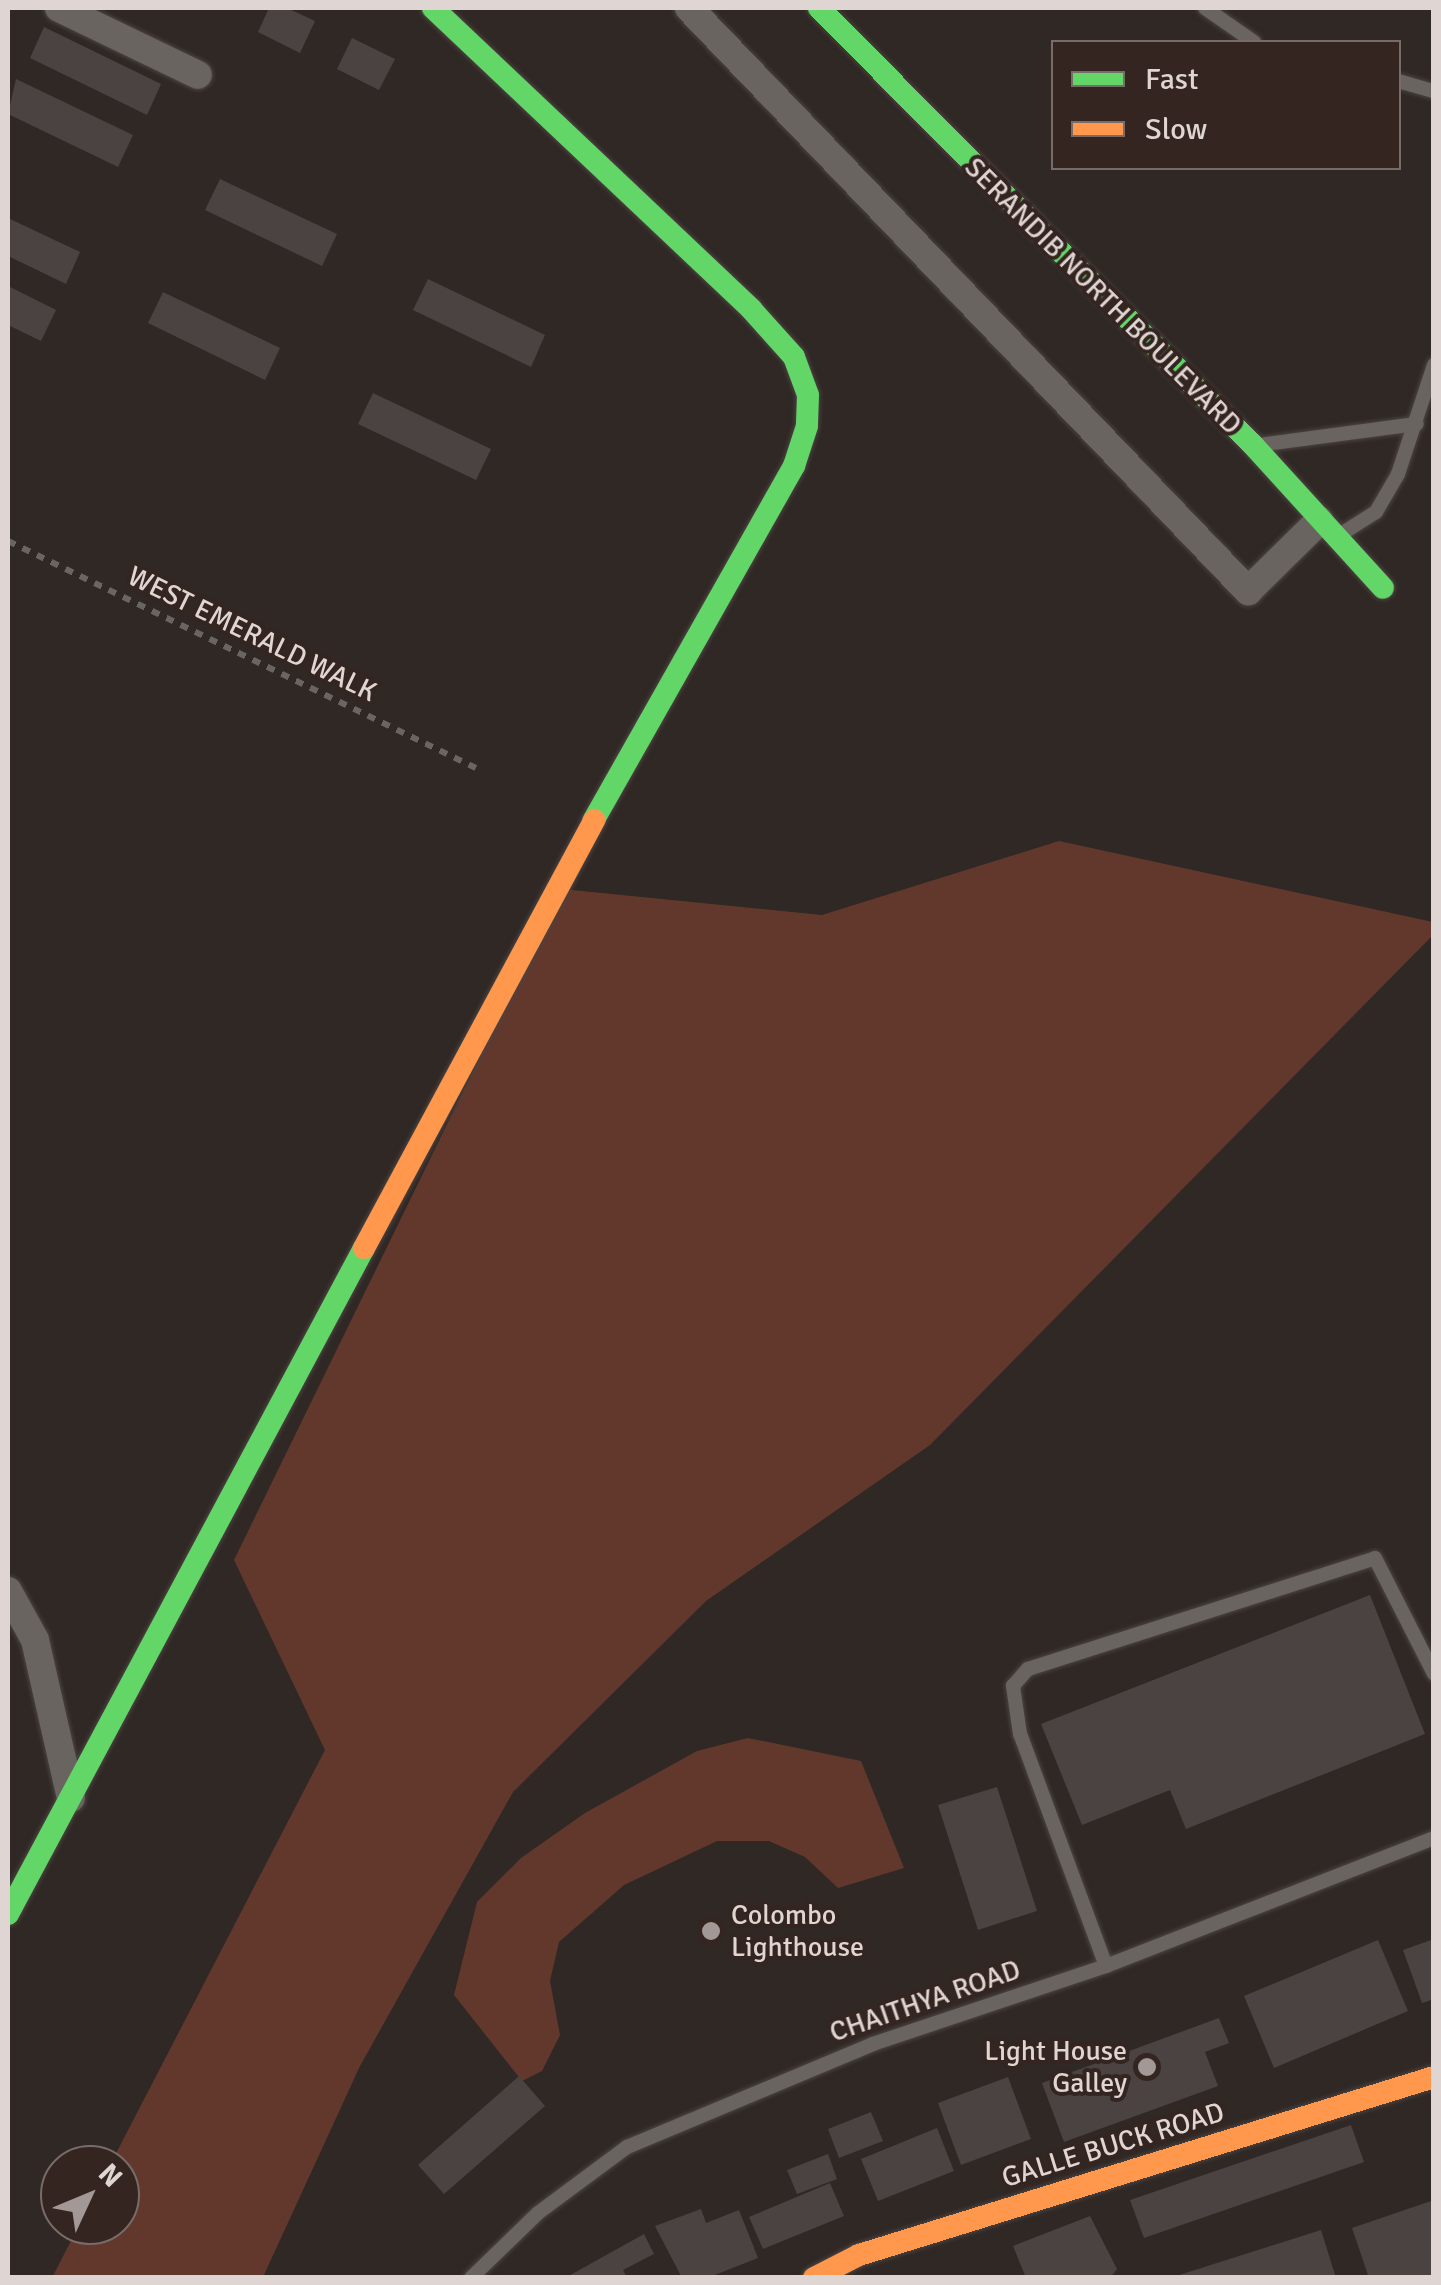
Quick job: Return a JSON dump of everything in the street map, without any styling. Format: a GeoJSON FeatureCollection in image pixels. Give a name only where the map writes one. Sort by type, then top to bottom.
{"type":"FeatureCollection","features":[{"type":"Feature","properties":{"kind":"street"},"geometry":{"type":"LineString","coordinates":[[59,8],[198,75]]}},
{"type":"Feature","properties":{"kind":"street"},"geometry":{"type":"LineString","coordinates":[[8,1914],[575,854],[794,466],[808,426],[808,394],[794,357],[752,309],[433,8]]}},
{"type":"Feature","properties":{"kind":"street"},"geometry":{"type":"LineString","coordinates":[[689,8],[1248,591],[1328,529]]}},
{"type":"Feature","properties":{"kind":"street","name":"SERANDIB NORTH BOULEVARD"},"geometry":{"type":"LineString","coordinates":[[819,8],[1253,445],[1384,588]]}},
{"type":"Feature","properties":{"kind":"street"},"geometry":{"type":"LineString","coordinates":[[8,1592],[35,1640],[71,1798]]}},
{"type":"Feature","properties":{"kind":"street","name":"GALLE BUCK ROAD"},"geometry":{"type":"LineString","coordinates":[[814,2278],[860,2255],[1434,2078]]}},
{"type":"Feature","properties":{"kind":"lane"},"geometry":{"type":"LineString","coordinates":[[1206,8],[1251,40]]}},
{"type":"Feature","properties":{"kind":"lane"},"geometry":{"type":"LineString","coordinates":[[1401,82],[1434,91]]}},
{"type":"Feature","properties":{"kind":"lane"},"geometry":{"type":"LineString","coordinates":[[1328,529],[1376,512],[1416,424],[1434,364]]}},
{"type":"Feature","properties":{"kind":"lane"},"geometry":{"type":"LineString","coordinates":[[1253,445],[1416,424]]}},
{"type":"Feature","properties":{"kind":"lane"},"geometry":{"type":"LineString","coordinates":[[1106,1966],[1020,1734],[1013,1686],[1028,1668],[1375,1558],[1434,1674]]}},
{"type":"Feature","properties":{"kind":"lane","name":"CHAITHYA ROAD"},"geometry":{"type":"LineString","coordinates":[[471,2278],[538,2213],[627,2148],[874,2044],[1106,1966],[1434,1838]]}},
{"type":"Feature","properties":{"kind":"path","name":"WEST EMERALD WALK"},"geometry":{"type":"LineString","coordinates":[[8,541],[476,768]]}},
{"type":"Feature","properties":{"kind":"shaded area"},"geometry":{"type":"Polygon","coordinates":[[[1059,841],[1433,922],[1433,935],[930,1445],[706,1601],[513,1792],[360,2066],[263,2277],[52,2278],[69,2245],[140,2245],[140,2145],[120,2145],[325,1750],[234,1560],[562,889],[822,915],[1059,841]]]}},
{"type":"Feature","properties":{"kind":"shaded area"},"geometry":{"type":"Polygon","coordinates":[[[748,1738],[861,1761],[904,1868],[838,1888],[805,1857],[769,1841],[717,1841],[624,1885],[559,1942],[550,1981],[560,2035],[542,2071],[522,2081],[454,1995],[477,1902],[521,1858],[585,1813],[697,1751],[748,1738]]]}},
{"type":"Feature","properties":{"kind":"building"},"geometry":{"type":"Polygon","coordinates":[[[269,8],[287,8],[315,21],[300,53],[258,32],[269,8]]]}},
{"type":"Feature","properties":{"kind":"building"},"geometry":{"type":"Polygon","coordinates":[[[44,27],[161,84],[147,115],[30,58],[44,27]]]}},
{"type":"Feature","properties":{"kind":"building"},"geometry":{"type":"Polygon","coordinates":[[[352,38],[395,59],[379,90],[337,69],[352,38]]]}},
{"type":"Feature","properties":{"kind":"building"},"geometry":{"type":"Polygon","coordinates":[[[16,79],[133,135],[118,167],[8,114],[16,79]]]}},
{"type":"Feature","properties":{"kind":"building"},"geometry":{"type":"Polygon","coordinates":[[[220,179],[337,234],[322,266],[205,210],[220,179]]]}},
{"type":"Feature","properties":{"kind":"building"},"geometry":{"type":"Polygon","coordinates":[[[8,218],[80,252],[66,284],[8,256],[8,218]]]}},
{"type":"Feature","properties":{"kind":"building"},"geometry":{"type":"Polygon","coordinates":[[[428,279],[545,335],[531,367],[413,310],[428,279]]]}},
{"type":"Feature","properties":{"kind":"building"},"geometry":{"type":"Polygon","coordinates":[[[8,286],[56,310],[41,341],[8,325],[8,286]]]}},
{"type":"Feature","properties":{"kind":"building"},"geometry":{"type":"Polygon","coordinates":[[[163,292],[280,348],[265,380],[148,323],[163,292]]]}},
{"type":"Feature","properties":{"kind":"building"},"geometry":{"type":"Polygon","coordinates":[[[373,393],[491,449],[476,480],[358,424],[373,393]]]}},
{"type":"Feature","properties":{"kind":"building"},"geometry":{"type":"Polygon","coordinates":[[[1370,1595],[1425,1734],[1186,1829],[1170,1790],[1082,1825],[1041,1724],[1370,1595]]]}},
{"type":"Feature","properties":{"kind":"building"},"geometry":{"type":"Polygon","coordinates":[[[997,1787],[1037,1911],[978,1930],[938,1805],[997,1787]]]}},
{"type":"Feature","properties":{"kind":"building","name":"Colombo Lighthouse"},"geometry":{"type":"Polygon","coordinates":[[[711,1921],[719,1924],[719,1940],[711,1943],[703,1940],[700,1932],[703,1924],[711,1921]]]}},
{"type":"Feature","properties":{"kind":"building"},"geometry":{"type":"Polygon","coordinates":[[[1434,1939],[1434,1999],[1422,2003],[1403,1950],[1434,1939]]]}},
{"type":"Feature","properties":{"kind":"building"},"geometry":{"type":"Polygon","coordinates":[[[1378,1940],[1408,2011],[1274,2068],[1244,1996],[1378,1940]]]}},
{"type":"Feature","properties":{"kind":"building","name":"Light House Galley"},"geometry":{"type":"Polygon","coordinates":[[[1219,2018],[1229,2043],[1205,2052],[1218,2086],[1064,2142],[1042,2083],[1219,2018]]]}},
{"type":"Feature","properties":{"kind":"building"},"geometry":{"type":"Polygon","coordinates":[[[519,2076],[545,2106],[444,2194],[418,2165],[519,2076]]]}},
{"type":"Feature","properties":{"kind":"building"},"geometry":{"type":"Polygon","coordinates":[[[1008,2077],[1031,2139],[961,2165],[938,2103],[1008,2077]]]}},
{"type":"Feature","properties":{"kind":"building"},"geometry":{"type":"Polygon","coordinates":[[[871,2112],[883,2141],[839,2158],[828,2129],[871,2112]]]}},
{"type":"Feature","properties":{"kind":"building"},"geometry":{"type":"Polygon","coordinates":[[[1351,2125],[1364,2162],[1144,2238],[1130,2200],[1351,2125]]]}},
{"type":"Feature","properties":{"kind":"building"},"geometry":{"type":"Polygon","coordinates":[[[937,2128],[954,2171],[878,2201],[861,2159],[937,2128]]]}},
{"type":"Feature","properties":{"kind":"building"},"geometry":{"type":"Polygon","coordinates":[[[828,2154],[837,2179],[797,2194],[787,2170],[828,2154]]]}},
{"type":"Feature","properties":{"kind":"building"},"geometry":{"type":"Polygon","coordinates":[[[830,2183],[844,2216],[763,2249],[749,2217],[830,2183]]]}},
{"type":"Feature","properties":{"kind":"building"},"geometry":{"type":"Polygon","coordinates":[[[1434,2200],[1434,2278],[1369,2278],[1352,2228],[1434,2200]]]}},
{"type":"Feature","properties":{"kind":"building"},"geometry":{"type":"Polygon","coordinates":[[[701,2209],[706,2223],[739,2210],[758,2258],[707,2278],[682,2278],[655,2226],[701,2209]]]}},
{"type":"Feature","properties":{"kind":"building"},"geometry":{"type":"Polygon","coordinates":[[[1090,2216],[1117,2269],[1110,2278],[1026,2278],[1013,2246],[1090,2216]]]}},
{"type":"Feature","properties":{"kind":"building"},"geometry":{"type":"Polygon","coordinates":[[[1321,2230],[1336,2278],[1173,2278],[1173,2277],[1321,2230]]]}},
{"type":"Feature","properties":{"kind":"building"},"geometry":{"type":"Polygon","coordinates":[[[644,2234],[654,2254],[623,2270],[627,2278],[565,2278],[644,2234]]]}},
{"type":"Feature","properties":{"kind":"traffic: fast"},"geometry":{"type":"LineString","coordinates":[[433,8],[751,309],[794,357],[808,395],[807,426],[794,466],[594,820]]}},
{"type":"Feature","properties":{"kind":"traffic: fast"},"geometry":{"type":"LineString","coordinates":[[819,8],[1253,445],[1383,588]]}},
{"type":"Feature","properties":{"kind":"traffic: fast"},"geometry":{"type":"LineString","coordinates":[[8,1914],[364,1248]]}},
{"type":"Feature","properties":{"kind":"traffic: slow"},"geometry":{"type":"LineString","coordinates":[[364,1248],[594,820]]}},
{"type":"Feature","properties":{"kind":"traffic: slow"},"geometry":{"type":"LineString","coordinates":[[814,2278],[859,2255],[1434,2077]]}},
{"type":"Feature","properties":{"kind":"place","name":"Colombo Lighthouse"},"geometry":{"type":"Point","coordinates":[711,1931]}},
{"type":"Feature","properties":{"kind":"place","name":"Light House Galley"},"geometry":{"type":"Point","coordinates":[1147,2067]}}]}
